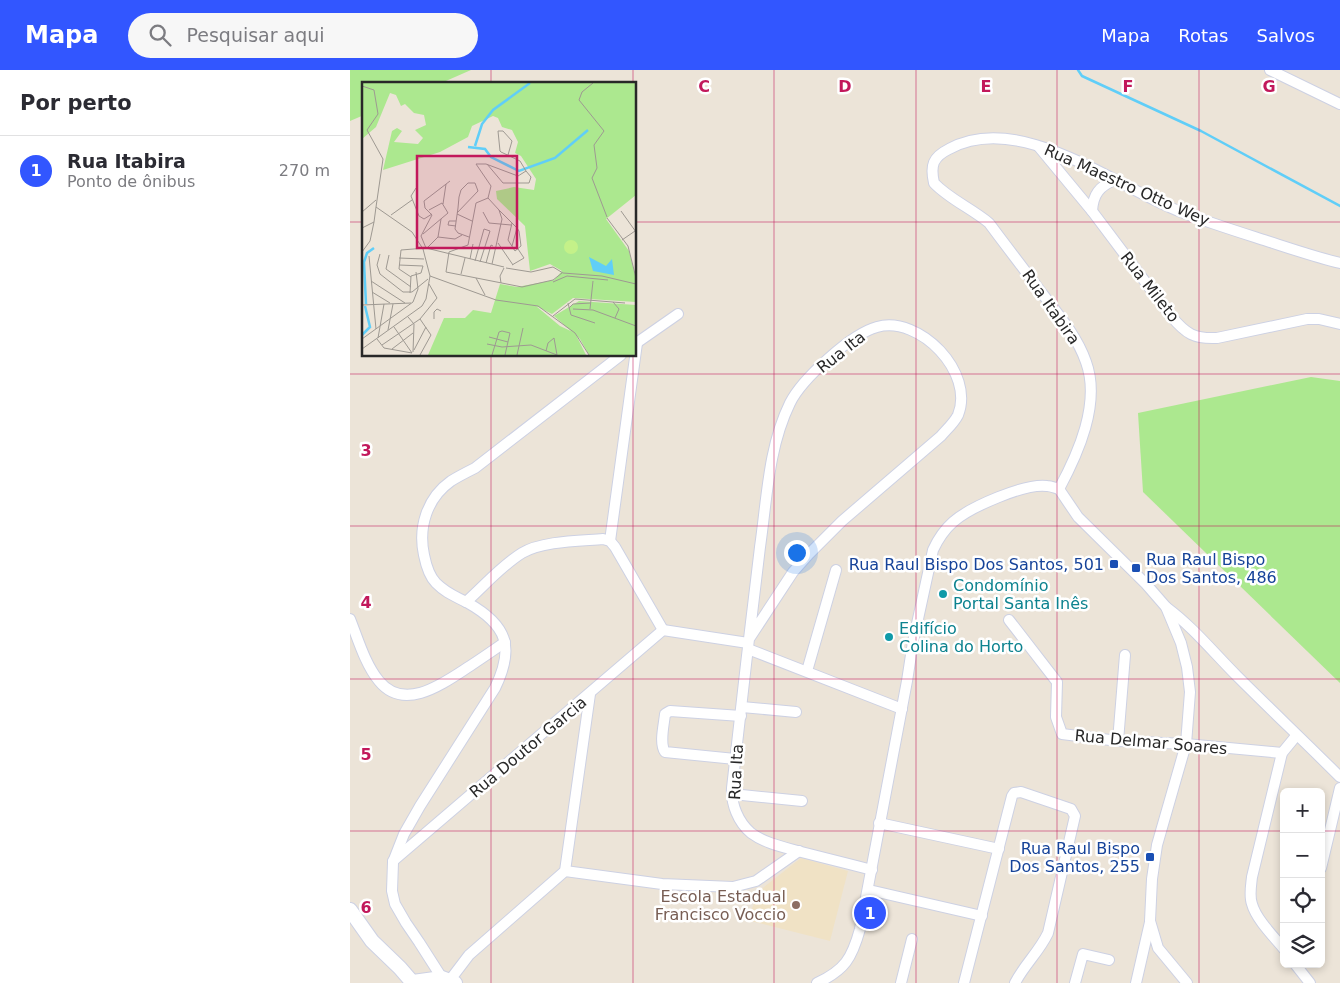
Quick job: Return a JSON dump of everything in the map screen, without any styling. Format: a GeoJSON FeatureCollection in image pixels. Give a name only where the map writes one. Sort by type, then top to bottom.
{"type":"FeatureCollection","features":[{"type":"Feature","properties":{"kind":"main road"},"geometry":{"type":"LineString","coordinates":[[350,910],[372,941],[400,968],[412,972],[429,982]]}},
{"type":"Feature","properties":{"kind":"street"},"geometry":{"type":"LineString","coordinates":[[1270,70],[1340,104]]}},
{"type":"Feature","properties":{"kind":"street","name":"Rua Maestro Otto Wey"},"geometry":{"type":"LineString","coordinates":[[942,152],[954,146],[988,139],[1018,141],[1037,145],[1088,165],[1147,197],[1180,212],[1308,254],[1340,262]]}},
{"type":"Feature","properties":{"kind":"street","name":"Rua Mileto"},"geometry":{"type":"LineString","coordinates":[[1037,145],[1092,211],[1171,316],[1192,336],[1218,338],[1308,319],[1319,319],[1340,324]]}},
{"type":"Feature","properties":{"kind":"street","name":"Rua Itabira"},"geometry":{"type":"LineString","coordinates":[[942,152],[936,157],[933,164],[934,182],[939,188],[988,223],[1064,322],[1078,344],[1087,364],[1090,401],[1086,425],[1080,448],[1059,489]]}},
{"type":"Feature","properties":{"kind":"street"},"geometry":{"type":"LineString","coordinates":[[1092,211],[1094,196],[1107,183],[1115,180]]}},
{"type":"Feature","properties":{"kind":"street"},"geometry":{"type":"LineString","coordinates":[[636,344],[678,314]]}},
{"type":"Feature","properties":{"kind":"street","name":"Rua Ita"},"geometry":{"type":"LineString","coordinates":[[748,643],[793,572],[809,554],[842,521],[941,436],[958,415],[960,392],[954,371],[938,348],[923,335],[911,329],[889,326],[880,326],[861,334],[812,373],[792,400],[782,424],[768,479],[748,643],[732,794],[734,807],[739,818],[750,832],[769,843],[872,870]]}},
{"type":"Feature","properties":{"kind":"street"},"geometry":{"type":"LineString","coordinates":[[590,694],[565,871],[475,949],[429,982],[419,942],[395,904],[392,891],[393,862],[404,834],[495,688],[506,662],[505,642],[500,630],[492,619],[466,602],[446,593],[434,581],[426,566],[422,549],[422,533],[426,513],[433,498],[450,482],[475,468],[620,356]]}},
{"type":"Feature","properties":{"kind":"street"},"geometry":{"type":"LineString","coordinates":[[634,356],[610,541],[663,630],[748,643],[806,671],[902,709]]}},
{"type":"Feature","properties":{"kind":"street"},"geometry":{"type":"LineString","coordinates":[[817,983],[834,976],[854,949],[869,890],[879,823],[930,556],[939,537],[954,521],[980,504],[1031,487],[1046,485],[1059,489],[1078,517],[1146,584],[1166,607],[1196,632],[1296,736],[1340,777]]}},
{"type":"Feature","properties":{"kind":"street"},"geometry":{"type":"LineString","coordinates":[[466,602],[523,553],[534,548],[602,539],[610,541]]}},
{"type":"Feature","properties":{"kind":"street"},"geometry":{"type":"LineString","coordinates":[[806,671],[836,570]]}},
{"type":"Feature","properties":{"kind":"street"},"geometry":{"type":"LineString","coordinates":[[1136,983],[1150,921],[1152,879],[1157,846],[1186,744],[1190,692],[1187,667],[1181,643],[1166,607]]}},
{"type":"Feature","properties":{"kind":"street"},"geometry":{"type":"LineString","coordinates":[[350,619],[374,674],[385,688],[396,693],[418,694],[442,685],[505,642]]}},
{"type":"Feature","properties":{"kind":"street","name":"Rua Delmar Soares"},"geometry":{"type":"LineString","coordinates":[[1009,620],[1056,682],[1056,717],[1062,734],[1118,741],[1186,744],[1282,753]]}},
{"type":"Feature","properties":{"kind":"street","name":"Rua Doutor Garcia"},"geometry":{"type":"LineString","coordinates":[[393,862],[663,630]]}},
{"type":"Feature","properties":{"kind":"street"},"geometry":{"type":"LineString","coordinates":[[1118,741],[1125,655]]}},
{"type":"Feature","properties":{"kind":"street"},"geometry":{"type":"LineString","coordinates":[[736,759],[665,752],[662,749],[662,742],[665,714],[670,711],[796,712]]}},
{"type":"Feature","properties":{"kind":"street"},"geometry":{"type":"LineString","coordinates":[[1280,944],[1254,912],[1250,891],[1282,753],[1296,736]]}},
{"type":"Feature","properties":{"kind":"street"},"geometry":{"type":"LineString","coordinates":[[1325,851],[1340,788]]}},
{"type":"Feature","properties":{"kind":"street"},"geometry":{"type":"LineString","coordinates":[[964,983],[1012,796],[1014,793],[1021,792],[1072,809],[1075,814],[1048,933],[1040,950],[1020,973],[1015,983]]}},
{"type":"Feature","properties":{"kind":"street"},"geometry":{"type":"LineString","coordinates":[[732,794],[802,801]]}},
{"type":"Feature","properties":{"kind":"street"},"geometry":{"type":"LineString","coordinates":[[879,823],[999,849]]}},
{"type":"Feature","properties":{"kind":"street"},"geometry":{"type":"LineString","coordinates":[[565,871],[662,884],[733,887],[756,881],[799,851]]}},
{"type":"Feature","properties":{"kind":"street"},"geometry":{"type":"LineString","coordinates":[[869,890],[982,916]]}},
{"type":"Feature","properties":{"kind":"street"},"geometry":{"type":"LineString","coordinates":[[1150,921],[1158,948],[1187,983]]}},
{"type":"Feature","properties":{"kind":"street"},"geometry":{"type":"LineString","coordinates":[[902,983],[912,939]]}},
{"type":"Feature","properties":{"kind":"street"},"geometry":{"type":"LineString","coordinates":[[1075,983],[1083,954],[1109,960]]}},
{"type":"Feature","properties":{"kind":"street"},"geometry":{"type":"LineString","coordinates":[[1299,968],[1310,983]]}},
{"type":"Feature","properties":{"kind":"shaded area","name":"Escola Estadual Francisco Voccio"},"geometry":{"type":"Polygon","coordinates":[[[801,858],[848,871],[830,941],[747,920],[760,890],[801,858]]]}},
{"type":"Feature","properties":{"kind":"green space"},"geometry":{"type":"Polygon","coordinates":[[[350,70],[471,70],[444,82],[362,82],[362,116],[350,121],[350,70]]]}},
{"type":"Feature","properties":{"kind":"green space"},"geometry":{"type":"Polygon","coordinates":[[[1311,377],[1340,381],[1340,683],[1143,492],[1138,413],[1311,377]]]}},
{"type":"Feature","properties":{"kind":"waterway"},"geometry":{"type":"LineString","coordinates":[[1078,70],[1082,76],[1201,131],[1340,206]]}},
{"type":"Feature","properties":{"kind":"place","name":"Rua Raul Bispo Dos Santos, 501"},"geometry":{"type":"Point","coordinates":[1114,564]}},
{"type":"Feature","properties":{"kind":"place","name":"Rua Raul Bispo Dos Santos, 486"},"geometry":{"type":"Point","coordinates":[1136,568]}},
{"type":"Feature","properties":{"kind":"place","name":"Condomínio Portal Santa Inês"},"geometry":{"type":"Point","coordinates":[943,594]}},
{"type":"Feature","properties":{"kind":"place","name":"Edifício Colina do Horto"},"geometry":{"type":"Point","coordinates":[889,637]}},
{"type":"Feature","properties":{"kind":"place","name":"Rua Raul Bispo Dos Santos, 255"},"geometry":{"type":"Point","coordinates":[1150,857]}},
{"type":"Feature","properties":{"kind":"place","name":"Escola Estadual Francisco Voccio"},"geometry":{"type":"Point","coordinates":[796,905]}},
{"type":"Feature","properties":{"kind":"place","name":"Rua Itabira"},"geometry":{"type":"Point","coordinates":[870,913]}}]}
